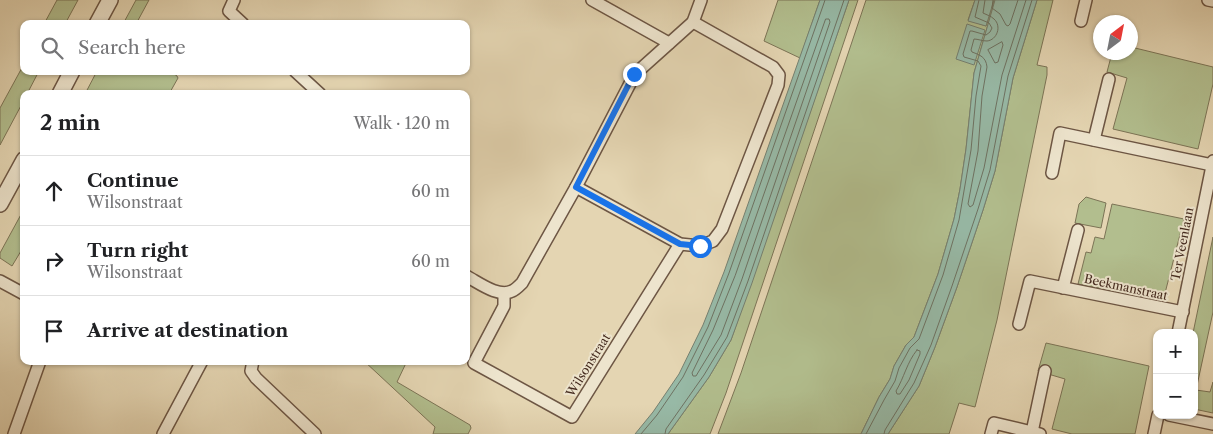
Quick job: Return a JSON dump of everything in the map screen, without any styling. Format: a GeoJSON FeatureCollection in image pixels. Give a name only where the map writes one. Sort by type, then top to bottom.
{"type":"FeatureCollection","features":[{"type":"Feature","properties":{"kind":"street"},"geometry":{"type":"LineString","coordinates":[[100,20],[110,0]]}},
{"type":"Feature","properties":{"kind":"street"},"geometry":{"type":"LineString","coordinates":[[234,0],[229,11],[237,20]]}},
{"type":"Feature","properties":{"kind":"street"},"geometry":{"type":"LineString","coordinates":[[592,0],[669,43]]}},
{"type":"Feature","properties":{"kind":"street"},"geometry":{"type":"LineString","coordinates":[[470,278],[491,290],[504,293],[513,291],[522,283],[576,187],[634,74],[693,22],[701,0]]}},
{"type":"Feature","properties":{"kind":"street"},"geometry":{"type":"LineString","coordinates":[[1081,21],[1086,0]]}},
{"type":"Feature","properties":{"kind":"street"},"geometry":{"type":"LineString","coordinates":[[1208,0],[1213,1]]}},
{"type":"Feature","properties":{"kind":"street"},"geometry":{"type":"LineString","coordinates":[[576,187],[680,244],[700,246],[713,241],[722,229],[778,85],[779,75],[773,67],[693,22]]}},
{"type":"Feature","properties":{"kind":"street"},"geometry":{"type":"LineString","coordinates":[[62,90],[70,75]]}},
{"type":"Feature","properties":{"kind":"street"},"geometry":{"type":"LineString","coordinates":[[299,75],[316,90]]}},
{"type":"Feature","properties":{"kind":"street"},"geometry":{"type":"LineString","coordinates":[[1094,140],[1109,79]]}},
{"type":"Feature","properties":{"kind":"street"},"geometry":{"type":"LineString","coordinates":[[1052,173],[1060,133],[1213,163]]}},
{"type":"Feature","properties":{"kind":"street","name":"Ter Veenlaan"},"geometry":{"type":"LineString","coordinates":[[1179,329],[1213,163]]}},
{"type":"Feature","properties":{"kind":"street"},"geometry":{"type":"LineString","coordinates":[[0,204],[20,167]]}},
{"type":"Feature","properties":{"kind":"street","name":"Beekmanstraat"},"geometry":{"type":"LineString","coordinates":[[1064,288],[1078,230]]}},
{"type":"Feature","properties":{"kind":"street","name":"Wilsonstraat"},"geometry":{"type":"LineString","coordinates":[[504,293],[504,306],[474,363],[572,417],[680,244]]}},
{"type":"Feature","properties":{"kind":"street"},"geometry":{"type":"LineString","coordinates":[[0,281],[20,292]]}},
{"type":"Feature","properties":{"kind":"street","name":"Beekmanstraat"},"geometry":{"type":"LineString","coordinates":[[1019,324],[1030,281],[1183,312]]}},
{"type":"Feature","properties":{"kind":"street"},"geometry":{"type":"LineString","coordinates":[[14,434],[39,365]]}},
{"type":"Feature","properties":{"kind":"street"},"geometry":{"type":"LineString","coordinates":[[164,434],[200,365]]}},
{"type":"Feature","properties":{"kind":"street"},"geometry":{"type":"LineString","coordinates":[[252,365],[251,371],[256,378],[315,434]]}},
{"type":"Feature","properties":{"kind":"street"},"geometry":{"type":"LineString","coordinates":[[991,434],[994,423],[1036,433],[1045,372]]}},
{"type":"Feature","properties":{"kind":"street"},"geometry":{"type":"LineString","coordinates":[[1154,434],[1157,419]]}},
{"type":"Feature","properties":{"kind":"street"},"geometry":{"type":"LineString","coordinates":[[1189,419],[1213,424]]}},
{"type":"Feature","properties":{"kind":"shaded area"},"geometry":{"type":"Polygon","coordinates":[[[57,0],[78,0],[67,20],[46,20],[57,0]]]}},
{"type":"Feature","properties":{"kind":"shaded area"},"geometry":{"type":"Polygon","coordinates":[[[136,0],[149,0],[138,20],[125,20],[136,0]]]}},
{"type":"Feature","properties":{"kind":"shaded area"},"geometry":{"type":"Polygon","coordinates":[[[778,0],[820,0],[800,58],[764,41],[778,0]]]}},
{"type":"Feature","properties":{"kind":"shaded area"},"geometry":{"type":"Polygon","coordinates":[[[849,0],[858,0],[726,393],[710,434],[668,434],[709,377],[731,340],[849,0]]]}},
{"type":"Feature","properties":{"kind":"shaded area"},"geometry":{"type":"Polygon","coordinates":[[[866,0],[975,0],[968,20],[986,26],[995,0],[974,73],[960,189],[954,219],[938,274],[914,337],[906,345],[894,366],[890,379],[861,434],[718,434],[741,373],[866,0]]]}},
{"type":"Feature","properties":{"kind":"shaded area"},"geometry":{"type":"Polygon","coordinates":[[[1037,0],[1053,0],[1037,65],[1047,67],[1047,75],[997,320],[975,407],[959,403],[949,434],[888,434],[919,386],[957,287],[995,171],[1013,78],[1037,0]]]}},
{"type":"Feature","properties":{"kind":"shaded area"},"geometry":{"type":"Polygon","coordinates":[[[1138,49],[1213,67],[1213,84],[1198,149],[1113,129],[1127,78],[1107,72],[1110,60],[1138,60],[1138,49]]]}},
{"type":"Feature","properties":{"kind":"shaded area"},"geometry":{"type":"Polygon","coordinates":[[[20,71],[20,75],[37,75],[29,90],[20,90],[20,108],[0,145],[0,108],[20,71]]]}},
{"type":"Feature","properties":{"kind":"shaded area"},"geometry":{"type":"Polygon","coordinates":[[[95,75],[176,75],[178,78],[171,90],[87,90],[95,75]]]}},
{"type":"Feature","properties":{"kind":"shaded area"},"geometry":{"type":"Polygon","coordinates":[[[1086,197],[1106,203],[1101,228],[1075,223],[1079,204],[1086,197]]]}},
{"type":"Feature","properties":{"kind":"shaded area"},"geometry":{"type":"Polygon","coordinates":[[[1112,204],[1184,219],[1163,301],[1078,284],[1086,252],[1091,253],[1095,237],[1104,239],[1112,204]]]}},
{"type":"Feature","properties":{"kind":"shaded area"},"geometry":{"type":"Polygon","coordinates":[[[20,216],[20,253],[12,266],[0,258],[0,253],[20,216]]]}},
{"type":"Feature","properties":{"kind":"shaded area"},"geometry":{"type":"Polygon","coordinates":[[[1213,237],[1213,312],[1198,381],[1198,329],[1194,329],[1213,237]]]}},
{"type":"Feature","properties":{"kind":"shaded area"},"geometry":{"type":"Polygon","coordinates":[[[1046,343],[1149,366],[1135,434],[1072,434],[1052,429],[1065,379],[1038,371],[1046,343]]]}},
{"type":"Feature","properties":{"kind":"shaded area"},"geometry":{"type":"Polygon","coordinates":[[[368,365],[405,365],[397,382],[470,425],[471,428],[468,434],[433,434],[435,427],[368,365]]]}},
{"type":"Feature","properties":{"kind":"shaded area"},"geometry":{"type":"Polygon","coordinates":[[[1213,382],[1213,413],[1198,410],[1198,390],[1210,392],[1213,382]]]}},
{"type":"Feature","properties":{"kind":"water"},"geometry":{"type":"Polygon","coordinates":[[[820,0],[849,0],[731,340],[709,377],[668,434],[635,434],[653,412],[679,374],[703,325],[724,272],[820,0]]]}},
{"type":"Feature","properties":{"kind":"water"},"geometry":{"type":"Polygon","coordinates":[[[975,0],[994,0],[986,26],[968,21],[975,0]]]}},
{"type":"Feature","properties":{"kind":"water"},"geometry":{"type":"Polygon","coordinates":[[[995,0],[1037,0],[1013,78],[995,171],[983,210],[957,287],[919,386],[888,434],[861,434],[890,379],[894,366],[906,345],[914,337],[938,274],[954,219],[960,189],[974,73],[995,0]]]}},
{"type":"Feature","properties":{"kind":"water"},"geometry":{"type":"Polygon","coordinates":[[[967,24],[985,30],[974,65],[956,59],[967,24]]]}},
{"type":"Feature","properties":{"kind":"route"},"geometry":{"type":"LineString","coordinates":[[634,74],[576,187],[680,244],[700,246]]}}]}
